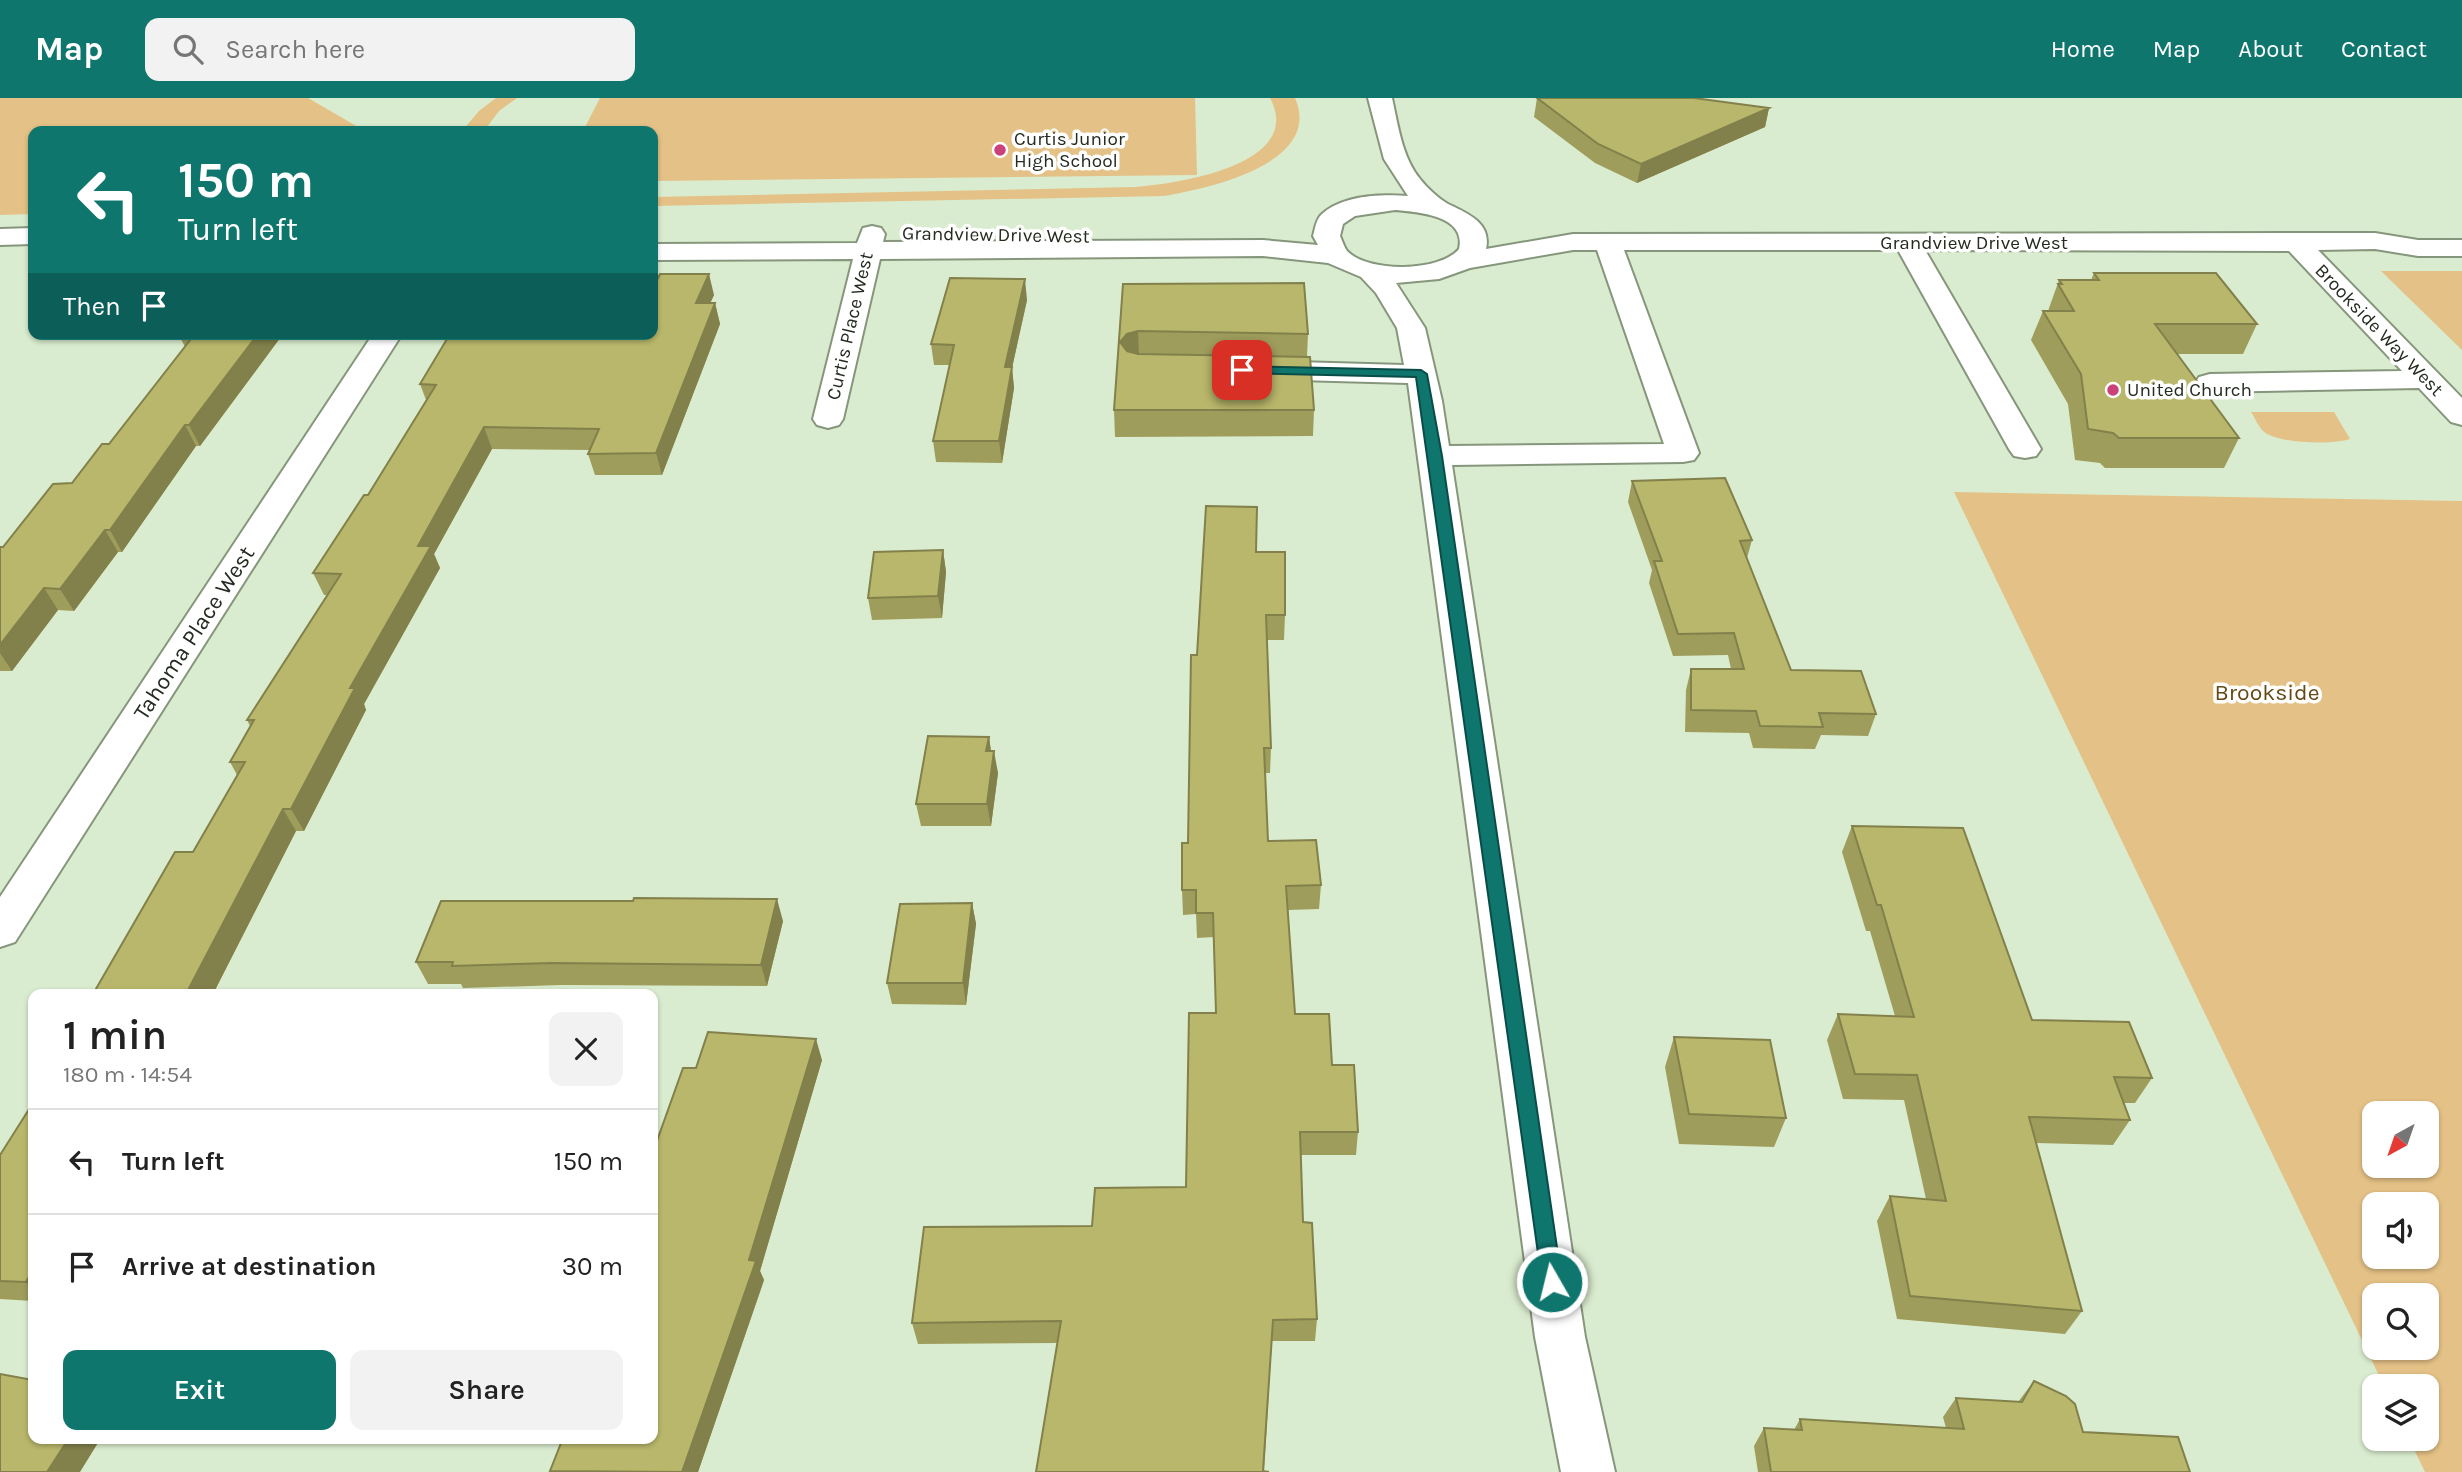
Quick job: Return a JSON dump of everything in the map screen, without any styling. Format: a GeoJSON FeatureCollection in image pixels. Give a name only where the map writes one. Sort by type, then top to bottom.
{"type":"FeatureCollection","features":[{"type":"Feature","properties":{"kind":"street"},"geometry":{"type":"LineString","coordinates":[[1380,98],[1393,157],[1418,195],[1436,207]]}},
{"type":"Feature","properties":{"kind":"street"},"geometry":{"type":"LineString","coordinates":[[1337,257],[1326,243],[1326,228],[1377,186],[1393,157]]}},
{"type":"Feature","properties":{"kind":"street","name":"Grandview Drive West"},"geometry":{"type":"LineString","coordinates":[[658,252],[870,243],[1186,237],[1262,232],[1385,201],[1436,207],[1462,220],[1573,242],[2375,241],[2418,248],[2462,248]]}},
{"type":"Feature","properties":{"kind":"street"},"geometry":{"type":"LineString","coordinates":[[1411,327],[1420,302],[1472,251],[1475,241],[1471,230],[1462,220]]}},
{"type":"Feature","properties":{"kind":"street","name":"Grandview Drive West"},"geometry":{"type":"LineString","coordinates":[[2375,241],[2407,231],[2462,231]]}},
{"type":"Feature","properties":{"kind":"street","name":"Grandview Drive West"},"geometry":{"type":"LineString","coordinates":[[658,235],[870,243],[1304,250],[1337,257],[1371,271],[1399,275],[1427,274],[1456,264],[1573,242]]}},
{"type":"Feature","properties":{"kind":"street"},"geometry":{"type":"LineString","coordinates":[[0,237],[28,236]]}},
{"type":"Feature","properties":{"kind":"street"},"geometry":{"type":"LineString","coordinates":[[1435,456],[1683,453],[1608,242]]}},
{"type":"Feature","properties":{"kind":"street","name":"Curtis Place West"},"geometry":{"type":"LineString","coordinates":[[828,419],[870,243]]}},
{"type":"Feature","properties":{"kind":"street"},"geometry":{"type":"LineString","coordinates":[[1907,243],[2025,449]]}},
{"type":"Feature","properties":{"kind":"street","name":"Brookside Way West"},"geometry":{"type":"LineString","coordinates":[[2296,243],[2461,413]]}},
{"type":"Feature","properties":{"kind":"street"},"geometry":{"type":"LineString","coordinates":[[0,252],[28,252]]}},
{"type":"Feature","properties":{"kind":"street"},"geometry":{"type":"LineString","coordinates":[[1371,271],[1387,289],[1411,327],[1421,374],[1435,456],[1560,1336],[1588,1472]]}},
{"type":"Feature","properties":{"kind":"street","name":"Tahoma Place West"},"geometry":{"type":"LineString","coordinates":[[0,931],[384,340]]}},
{"type":"Feature","properties":{"kind":"street"},"geometry":{"type":"LineString","coordinates":[[1233,370],[1421,374]]}},
{"type":"Feature","properties":{"kind":"street"},"geometry":{"type":"LineString","coordinates":[[2210,383],[2426,379]]}},
{"type":"Feature","properties":{"kind":"green space"},"geometry":{"type":"Polygon","coordinates":[[[0,98],[308,98],[356,126],[28,126],[28,214],[0,215],[0,98]]]}},
{"type":"Feature","properties":{"kind":"green space"},"geometry":{"type":"Polygon","coordinates":[[[496,98],[517,98],[499,111],[488,126],[466,126],[479,111],[496,98]]]}},
{"type":"Feature","properties":{"kind":"green space"},"geometry":{"type":"Polygon","coordinates":[[[600,98],[1195,98],[1197,175],[658,181],[658,126],[586,126],[600,98]]]}},
{"type":"Feature","properties":{"kind":"green space"},"geometry":{"type":"Polygon","coordinates":[[[1270,98],[1295,98],[1299,121],[1293,140],[1277,156],[1232,179],[1164,196],[658,206],[658,197],[1154,185],[1205,175],[1254,155],[1270,140],[1276,121],[1270,98]]]}},
{"type":"Feature","properties":{"kind":"green space"},"geometry":{"type":"Polygon","coordinates":[[[2381,271],[2462,271],[2462,350],[2381,271]]]}},
{"type":"Feature","properties":{"kind":"green space"},"geometry":{"type":"Polygon","coordinates":[[[2251,412],[2334,412],[2350,439],[2319,443],[2280,439],[2263,431],[2251,412]]]}},
{"type":"Feature","properties":{"kind":"green space","name":"Brookside"},"geometry":{"type":"Polygon","coordinates":[[[1954,492],[2462,501],[2462,1472],[2425,1472],[2415,1451],[2439,1451],[2439,1374],[2378,1374],[2371,1360],[2439,1360],[2439,1283],[2362,1283],[2362,1340],[1954,492]]]}},
{"type":"Feature","properties":{"kind":"building"},"geometry":{"type":"Polygon","coordinates":[[[1537,98],[1694,98],[1769,108],[1641,164],[1598,144],[1537,98]]]}},
{"type":"Feature","properties":{"kind":"building"},"geometry":{"type":"Polygon","coordinates":[[[2094,273],[2216,273],[2257,324],[2155,324],[2239,438],[2119,438],[2113,433],[2088,429],[2081,374],[2043,311],[2074,311],[2058,284],[2062,284],[2059,280],[2099,280],[2094,273]]]}},
{"type":"Feature","properties":{"kind":"building"},"geometry":{"type":"Polygon","coordinates":[[[660,274],[709,274],[696,303],[715,303],[656,453],[588,454],[599,429],[484,427],[418,546],[431,546],[350,688],[355,688],[291,809],[283,809],[189,989],[96,989],[175,852],[193,852],[245,762],[230,762],[254,720],[247,720],[341,574],[313,573],[364,495],[368,495],[436,385],[420,384],[446,340],[658,340],[660,274]]]}},
{"type":"Feature","properties":{"kind":"building"},"geometry":{"type":"Polygon","coordinates":[[[950,278],[1025,279],[1005,367],[1012,367],[999,441],[933,441],[954,345],[931,344],[950,278]]]}},
{"type":"Feature","properties":{"kind":"building"},"geometry":{"type":"Polygon","coordinates":[[[1304,283],[1308,334],[1138,331],[1127,334],[1120,342],[1127,351],[1138,354],[1310,357],[1314,410],[1114,410],[1123,284],[1304,283]]]}},
{"type":"Feature","properties":{"kind":"building"},"geometry":{"type":"Polygon","coordinates":[[[190,340],[253,340],[189,425],[185,425],[110,530],[105,530],[60,589],[44,588],[0,645],[0,547],[3,547],[53,484],[72,483],[102,444],[109,444],[190,340]]]}},
{"type":"Feature","properties":{"kind":"building"},"geometry":{"type":"Polygon","coordinates":[[[1725,478],[1752,540],[1740,541],[1791,670],[1861,671],[1876,714],[1819,713],[1823,727],[1760,726],[1756,711],[1691,710],[1691,669],[1744,669],[1734,633],[1678,634],[1654,561],[1662,561],[1632,481],[1725,478]]]}},
{"type":"Feature","properties":{"kind":"building"},"geometry":{"type":"Polygon","coordinates":[[[1206,506],[1257,507],[1256,552],[1285,552],[1285,615],[1266,615],[1271,748],[1264,748],[1268,841],[1316,840],[1321,885],[1286,886],[1295,1014],[1329,1014],[1332,1065],[1354,1065],[1358,1132],[1300,1132],[1303,1222],[1312,1223],[1317,1319],[1273,1320],[1263,1471],[1269,1472],[1036,1472],[1061,1321],[912,1323],[924,1227],[1092,1226],[1095,1188],[1186,1187],[1189,1013],[1216,1013],[1213,913],[1196,913],[1196,890],[1182,890],[1182,843],[1188,843],[1191,655],[1197,655],[1206,506]]]}},
{"type":"Feature","properties":{"kind":"building"},"geometry":{"type":"Polygon","coordinates":[[[943,550],[938,596],[868,598],[874,552],[943,550]]]}},
{"type":"Feature","properties":{"kind":"building"},"geometry":{"type":"Polygon","coordinates":[[[928,736],[989,737],[986,751],[994,751],[987,804],[916,804],[928,736]]]}},
{"type":"Feature","properties":{"kind":"building"},"geometry":{"type":"Polygon","coordinates":[[[1852,826],[1963,828],[2032,1020],[2129,1022],[2152,1078],[2114,1077],[2130,1120],[2029,1117],[2082,1311],[1910,1296],[1890,1196],[1946,1201],[1917,1075],[1855,1074],[1838,1014],[1914,1017],[1881,905],[1877,905],[1852,826]]]}},
{"type":"Feature","properties":{"kind":"building"},"geometry":{"type":"Polygon","coordinates":[[[634,898],[777,899],[761,965],[552,963],[452,966],[453,962],[416,962],[441,901],[633,901],[634,898]]]}},
{"type":"Feature","properties":{"kind":"building"},"geometry":{"type":"Polygon","coordinates":[[[972,903],[963,983],[887,983],[900,904],[972,903]]]}},
{"type":"Feature","properties":{"kind":"building"},"geometry":{"type":"Polygon","coordinates":[[[708,1032],[816,1039],[749,1260],[756,1261],[682,1472],[550,1471],[561,1444],[658,1444],[658,1138],[683,1068],[696,1068],[708,1032]]]}},
{"type":"Feature","properties":{"kind":"building"},"geometry":{"type":"Polygon","coordinates":[[[1674,1037],[1770,1040],[1786,1118],[1689,1114],[1674,1037]]]}},
{"type":"Feature","properties":{"kind":"building"},"geometry":{"type":"Polygon","coordinates":[[[28,1111],[26,1282],[0,1281],[0,1155],[28,1111]]]}},
{"type":"Feature","properties":{"kind":"building"},"geometry":{"type":"Polygon","coordinates":[[[0,1374],[28,1379],[28,1444],[65,1444],[47,1472],[0,1472],[0,1374]]]}},
{"type":"Feature","properties":{"kind":"building"},"geometry":{"type":"Polygon","coordinates":[[[2034,1381],[2066,1396],[2075,1404],[2083,1432],[2178,1437],[2190,1472],[1771,1472],[1764,1428],[1802,1430],[1800,1419],[1964,1429],[1956,1398],[2022,1402],[2034,1381]]]}},
{"type":"Feature","properties":{"kind":"place","name":"Curtis Junior High School"},"geometry":{"type":"Point","coordinates":[1000,150]}},
{"type":"Feature","properties":{"kind":"place","name":"United Church"},"geometry":{"type":"Point","coordinates":[2113,390]}},
{"type":"Feature","properties":{"kind":"route"},"geometry":{"type":"LineString","coordinates":[[1242,370],[1421,374],[1435,456],[1552,1282]]}}]}
